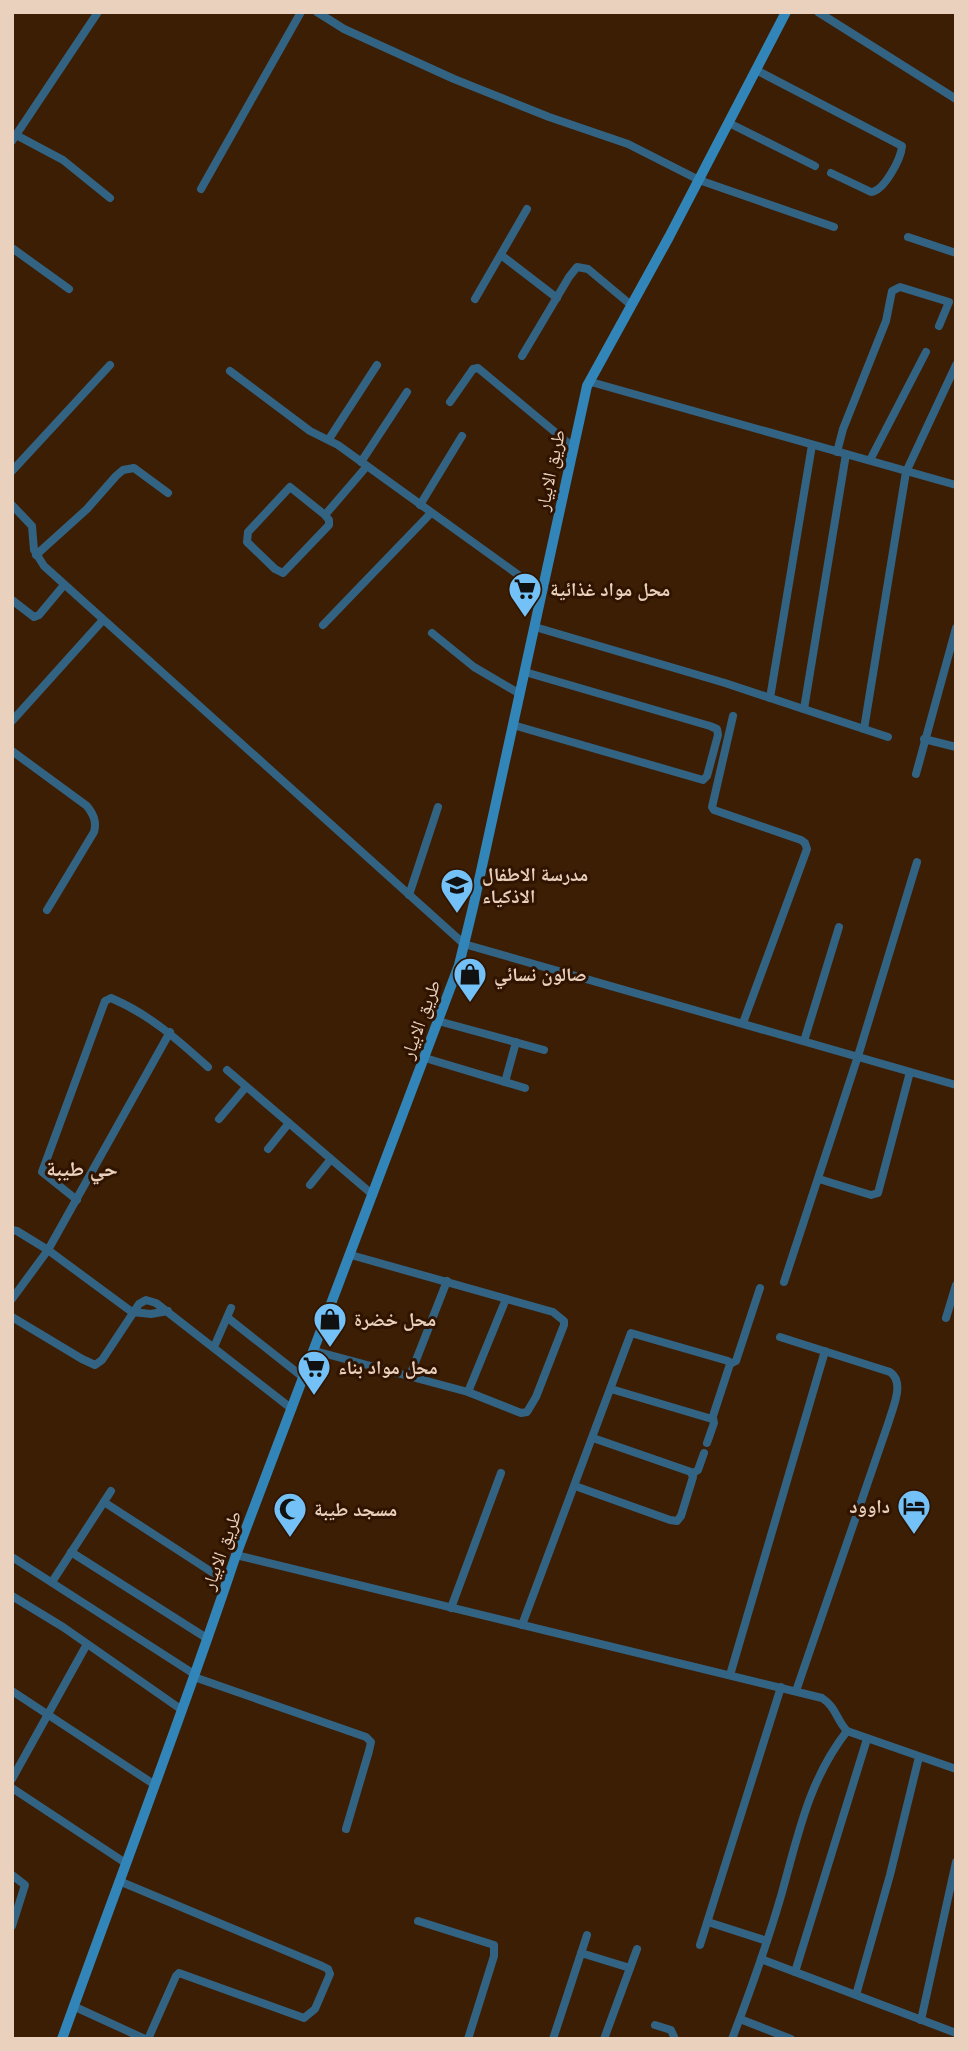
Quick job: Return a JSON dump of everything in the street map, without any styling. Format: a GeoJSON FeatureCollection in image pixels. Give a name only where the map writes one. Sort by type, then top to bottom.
{"type":"FeatureCollection","features":[{"type":"Feature","properties":{"kind":"main road","name":"طريق الابيار"},"geometry":{"type":"LineString","coordinates":[[62,2039],[236,1555],[425,1058],[464,944],[587,386],[699,180],[786,12]]}},
{"type":"Feature","properties":{"kind":"street"},"geometry":{"type":"LineString","coordinates":[[98,12],[14,138],[63,160],[110,198]]}},
{"type":"Feature","properties":{"kind":"street"},"geometry":{"type":"LineString","coordinates":[[201,189],[301,12]]}},
{"type":"Feature","properties":{"kind":"street"},"geometry":{"type":"LineString","coordinates":[[317,12],[344,29],[454,79],[628,144],[699,180],[834,228]]}},
{"type":"Feature","properties":{"kind":"street"},"geometry":{"type":"LineString","coordinates":[[818,12],[956,99]]}},
{"type":"Feature","properties":{"kind":"street"},"geometry":{"type":"LineString","coordinates":[[756,70],[902,146],[883,187],[877,191],[871,192],[831,173]]}},
{"type":"Feature","properties":{"kind":"street"},"geometry":{"type":"LineString","coordinates":[[729,123],[815,166]]}},
{"type":"Feature","properties":{"kind":"street"},"geometry":{"type":"LineString","coordinates":[[475,299],[527,209]]}},
{"type":"Feature","properties":{"kind":"street"},"geometry":{"type":"LineString","coordinates":[[908,237],[956,253]]}},
{"type":"Feature","properties":{"kind":"street"},"geometry":{"type":"LineString","coordinates":[[12,248],[69,289]]}},
{"type":"Feature","properties":{"kind":"street"},"geometry":{"type":"LineString","coordinates":[[501,254],[557,298]]}},
{"type":"Feature","properties":{"kind":"street"},"geometry":{"type":"LineString","coordinates":[[522,356],[572,270],[580,266],[631,305]]}},
{"type":"Feature","properties":{"kind":"street"},"geometry":{"type":"LineString","coordinates":[[837,452],[843,429],[886,321],[892,291],[900,287],[949,302],[939,327]]}},
{"type":"Feature","properties":{"kind":"street"},"geometry":{"type":"LineString","coordinates":[[870,460],[926,352]]}},
{"type":"Feature","properties":{"kind":"street"},"geometry":{"type":"LineString","coordinates":[[12,471],[110,365]]}},
{"type":"Feature","properties":{"kind":"street"},"geometry":{"type":"LineString","coordinates":[[329,439],[377,365]]}},
{"type":"Feature","properties":{"kind":"street"},"geometry":{"type":"LineString","coordinates":[[864,729],[906,472],[956,365]]}},
{"type":"Feature","properties":{"kind":"street"},"geometry":{"type":"LineString","coordinates":[[450,402],[473,369],[478,368],[573,447]]}},
{"type":"Feature","properties":{"kind":"street"},"geometry":{"type":"LineString","coordinates":[[230,371],[310,431],[329,439],[542,592]]}},
{"type":"Feature","properties":{"kind":"street"},"geometry":{"type":"LineString","coordinates":[[591,382],[955,485]]}},
{"type":"Feature","properties":{"kind":"street"},"geometry":{"type":"LineString","coordinates":[[325,515],[364,464],[407,392]]}},
{"type":"Feature","properties":{"kind":"street"},"geometry":{"type":"LineString","coordinates":[[420,505],[462,436]]}},
{"type":"Feature","properties":{"kind":"street"},"geometry":{"type":"LineString","coordinates":[[770,698],[812,445]]}},
{"type":"Feature","properties":{"kind":"street"},"geometry":{"type":"LineString","coordinates":[[804,709],[846,454]]}},
{"type":"Feature","properties":{"kind":"street"},"geometry":{"type":"LineString","coordinates":[[36,555],[87,509],[123,470],[134,468],[168,493]]}},
{"type":"Feature","properties":{"kind":"street"},"geometry":{"type":"LineString","coordinates":[[290,487],[325,515],[329,520],[326,530],[283,573],[275,569],[247,542],[248,532],[290,487]]}},
{"type":"Feature","properties":{"kind":"street"},"geometry":{"type":"LineString","coordinates":[[12,505],[32,526],[36,555],[64,585],[464,944],[956,1084]]}},
{"type":"Feature","properties":{"kind":"street"},"geometry":{"type":"LineString","coordinates":[[323,625],[431,513]]}},
{"type":"Feature","properties":{"kind":"street"},"geometry":{"type":"LineString","coordinates":[[12,600],[34,617],[39,615],[64,585]]}},
{"type":"Feature","properties":{"kind":"street"},"geometry":{"type":"LineString","coordinates":[[12,721],[103,620]]}},
{"type":"Feature","properties":{"kind":"street"},"geometry":{"type":"LineString","coordinates":[[535,627],[770,698],[888,737]]}},
{"type":"Feature","properties":{"kind":"street"},"geometry":{"type":"LineString","coordinates":[[916,774],[956,628]]}},
{"type":"Feature","properties":{"kind":"street"},"geometry":{"type":"LineString","coordinates":[[432,633],[483,673],[520,694]]}},
{"type":"Feature","properties":{"kind":"street"},"geometry":{"type":"LineString","coordinates":[[513,725],[703,780],[707,776],[718,734],[717,729],[710,726],[525,671]]}},
{"type":"Feature","properties":{"kind":"street"},"geometry":{"type":"LineString","coordinates":[[733,716],[712,807],[714,810],[801,840],[807,849],[743,1023]]}},
{"type":"Feature","properties":{"kind":"street"},"geometry":{"type":"LineString","coordinates":[[924,739],[956,747]]}},
{"type":"Feature","properties":{"kind":"street"},"geometry":{"type":"LineString","coordinates":[[12,751],[87,806],[96,822],[94,832],[47,909]]}},
{"type":"Feature","properties":{"kind":"street"},"geometry":{"type":"LineString","coordinates":[[409,895],[438,807]]}},
{"type":"Feature","properties":{"kind":"street"},"geometry":{"type":"LineString","coordinates":[[784,1282],[858,1056],[917,862]]}},
{"type":"Feature","properties":{"kind":"street"},"geometry":{"type":"LineString","coordinates":[[804,1041],[839,927]]}},
{"type":"Feature","properties":{"kind":"street"},"geometry":{"type":"LineString","coordinates":[[77,1200],[42,1172],[104,1003],[111,998],[170,1032],[208,1067]]}},
{"type":"Feature","properties":{"kind":"street"},"geometry":{"type":"LineString","coordinates":[[438,1021],[544,1050]]}},
{"type":"Feature","properties":{"kind":"street"},"geometry":{"type":"LineString","coordinates":[[12,1299],[48,1250],[170,1032]]}},
{"type":"Feature","properties":{"kind":"street"},"geometry":{"type":"LineString","coordinates":[[505,1082],[516,1042]]}},
{"type":"Feature","properties":{"kind":"street"},"geometry":{"type":"LineString","coordinates":[[425,1058],[525,1088]]}},
{"type":"Feature","properties":{"kind":"street"},"geometry":{"type":"LineString","coordinates":[[227,1070],[373,1195]]}},
{"type":"Feature","properties":{"kind":"street"},"geometry":{"type":"LineString","coordinates":[[819,1179],[876,1195],[910,1072]]}},
{"type":"Feature","properties":{"kind":"street"},"geometry":{"type":"LineString","coordinates":[[219,1119],[246,1087]]}},
{"type":"Feature","properties":{"kind":"street"},"geometry":{"type":"LineString","coordinates":[[268,1149],[289,1123]]}},
{"type":"Feature","properties":{"kind":"street"},"geometry":{"type":"LineString","coordinates":[[310,1185],[331,1159]]}},
{"type":"Feature","properties":{"kind":"street"},"geometry":{"type":"LineString","coordinates":[[12,1230],[48,1250],[132,1312]]}},
{"type":"Feature","properties":{"kind":"street"},"geometry":{"type":"LineString","coordinates":[[314,1351],[468,1392],[521,1413],[531,1409],[536,1397],[564,1321],[553,1312],[351,1255]]}},
{"type":"Feature","properties":{"kind":"street"},"geometry":{"type":"LineString","coordinates":[[410,1378],[447,1281]]}},
{"type":"Feature","properties":{"kind":"street"},"geometry":{"type":"LineString","coordinates":[[946,1318],[956,1285]]}},
{"type":"Feature","properties":{"kind":"street"},"geometry":{"type":"LineString","coordinates":[[708,1443],[730,1364],[736,1361],[760,1288]]}},
{"type":"Feature","properties":{"kind":"street"},"geometry":{"type":"LineString","coordinates":[[468,1392],[506,1299]]}},
{"type":"Feature","properties":{"kind":"street"},"geometry":{"type":"LineString","coordinates":[[12,1317],[95,1365],[102,1360],[132,1312],[146,1300],[156,1303],[292,1409]]}},
{"type":"Feature","properties":{"kind":"street"},"geometry":{"type":"LineString","coordinates":[[214,1347],[231,1308]]}},
{"type":"Feature","properties":{"kind":"street"},"geometry":{"type":"LineString","coordinates":[[228,1318],[304,1378]]}},
{"type":"Feature","properties":{"kind":"street"},"geometry":{"type":"LineString","coordinates":[[522,1625],[632,1333],[728,1361],[730,1364]]}},
{"type":"Feature","properties":{"kind":"street"},"geometry":{"type":"LineString","coordinates":[[780,1337],[890,1372],[895,1376],[898,1385],[889,1421],[796,1691]]}},
{"type":"Feature","properties":{"kind":"street"},"geometry":{"type":"LineString","coordinates":[[730,1675],[825,1351]]}},
{"type":"Feature","properties":{"kind":"street"},"geometry":{"type":"LineString","coordinates":[[611,1389],[713,1418]]}},
{"type":"Feature","properties":{"kind":"street"},"geometry":{"type":"LineString","coordinates":[[593,1437],[692,1474]]}},
{"type":"Feature","properties":{"kind":"street"},"geometry":{"type":"LineString","coordinates":[[575,1486],[677,1521],[681,1516],[692,1474],[698,1470],[704,1453]]}},
{"type":"Feature","properties":{"kind":"street"},"geometry":{"type":"LineString","coordinates":[[451,1608],[501,1473]]}},
{"type":"Feature","properties":{"kind":"street"},"geometry":{"type":"LineString","coordinates":[[52,1582],[111,1491]]}},
{"type":"Feature","properties":{"kind":"street"},"geometry":{"type":"LineString","coordinates":[[104,1502],[227,1582]]}},
{"type":"Feature","properties":{"kind":"street"},"geometry":{"type":"LineString","coordinates":[[71,1552],[208,1639]]}},
{"type":"Feature","properties":{"kind":"street"},"geometry":{"type":"LineString","coordinates":[[236,1555],[822,1698],[831,1703],[847,1731],[956,1769]]}},
{"type":"Feature","properties":{"kind":"street"},"geometry":{"type":"LineString","coordinates":[[13,1561],[52,1582],[194,1676],[366,1737],[371,1742],[346,1829]]}},
{"type":"Feature","properties":{"kind":"street"},"geometry":{"type":"LineString","coordinates":[[12,1596],[182,1710]]}},
{"type":"Feature","properties":{"kind":"street"},"geometry":{"type":"LineString","coordinates":[[12,1779],[86,1644]]}},
{"type":"Feature","properties":{"kind":"street"},"geometry":{"type":"LineString","coordinates":[[700,1945],[781,1687]]}},
{"type":"Feature","properties":{"kind":"street"},"geometry":{"type":"LineString","coordinates":[[12,1691],[155,1785]]}},
{"type":"Feature","properties":{"kind":"street"},"geometry":{"type":"LineString","coordinates":[[732,2039],[767,1941],[793,1850],[817,1780],[828,1756],[847,1731]]}},
{"type":"Feature","properties":{"kind":"street"},"geometry":{"type":"LineString","coordinates":[[795,1972],[867,1739]]}},
{"type":"Feature","properties":{"kind":"street"},"geometry":{"type":"LineString","coordinates":[[856,1996],[919,1757]]}},
{"type":"Feature","properties":{"kind":"street"},"geometry":{"type":"LineString","coordinates":[[12,1788],[124,1862]]}},
{"type":"Feature","properties":{"kind":"street"},"geometry":{"type":"LineString","coordinates":[[921,2020],[956,1862]]}},
{"type":"Feature","properties":{"kind":"street"},"geometry":{"type":"LineString","coordinates":[[12,1875],[25,1885],[12,1926]]}},
{"type":"Feature","properties":{"kind":"street"},"geometry":{"type":"LineString","coordinates":[[74,2006],[147,2039],[179,1973],[304,2018],[315,2009],[330,1974],[328,1969],[322,1966],[119,1881]]}},
{"type":"Feature","properties":{"kind":"street"},"geometry":{"type":"LineString","coordinates":[[418,1921],[494,1945],[494,1956],[468,2039]]}},
{"type":"Feature","properties":{"kind":"street"},"geometry":{"type":"LineString","coordinates":[[708,1922],[767,1941]]}},
{"type":"Feature","properties":{"kind":"street"},"geometry":{"type":"LineString","coordinates":[[553,2039],[587,1935]]}},
{"type":"Feature","properties":{"kind":"street"},"geometry":{"type":"LineString","coordinates":[[604,2039],[637,1949]]}},
{"type":"Feature","properties":{"kind":"street"},"geometry":{"type":"LineString","coordinates":[[581,1953],[630,1968]]}},
{"type":"Feature","properties":{"kind":"street"},"geometry":{"type":"LineString","coordinates":[[761,1959],[956,2034]]}},
{"type":"Feature","properties":{"kind":"street"},"geometry":{"type":"LineString","coordinates":[[740,2019],[791,2039]]}},
{"type":"Feature","properties":{"kind":"street"},"geometry":{"type":"LineString","coordinates":[[655,2025],[671,2030],[674,2039]]}},
{"type":"Feature","properties":{"kind":"place","name":"محل مواد غذائية"},"geometry":{"type":"Point","coordinates":[525,619]}},
{"type":"Feature","properties":{"kind":"place","name":"مدرسة الاطفال الاذكياء"},"geometry":{"type":"Point","coordinates":[457,915]}},
{"type":"Feature","properties":{"kind":"place","name":"صالون نسائي"},"geometry":{"type":"Point","coordinates":[470,1004]}},
{"type":"Feature","properties":{"kind":"place","name":"محل خضرة"},"geometry":{"type":"Point","coordinates":[330,1349]}},
{"type":"Feature","properties":{"kind":"place","name":"محل مواد بناء"},"geometry":{"type":"Point","coordinates":[314,1397]}},
{"type":"Feature","properties":{"kind":"place","name":"داوود"},"geometry":{"type":"Point","coordinates":[914,1536]}},
{"type":"Feature","properties":{"kind":"place","name":"مسجد طيبة"},"geometry":{"type":"Point","coordinates":[290,1539]}},
{"type":"Feature","properties":{"kind":"district","name":"حي طيبة"},"geometry":{"type":"Point","coordinates":[82,1168]}}]}
